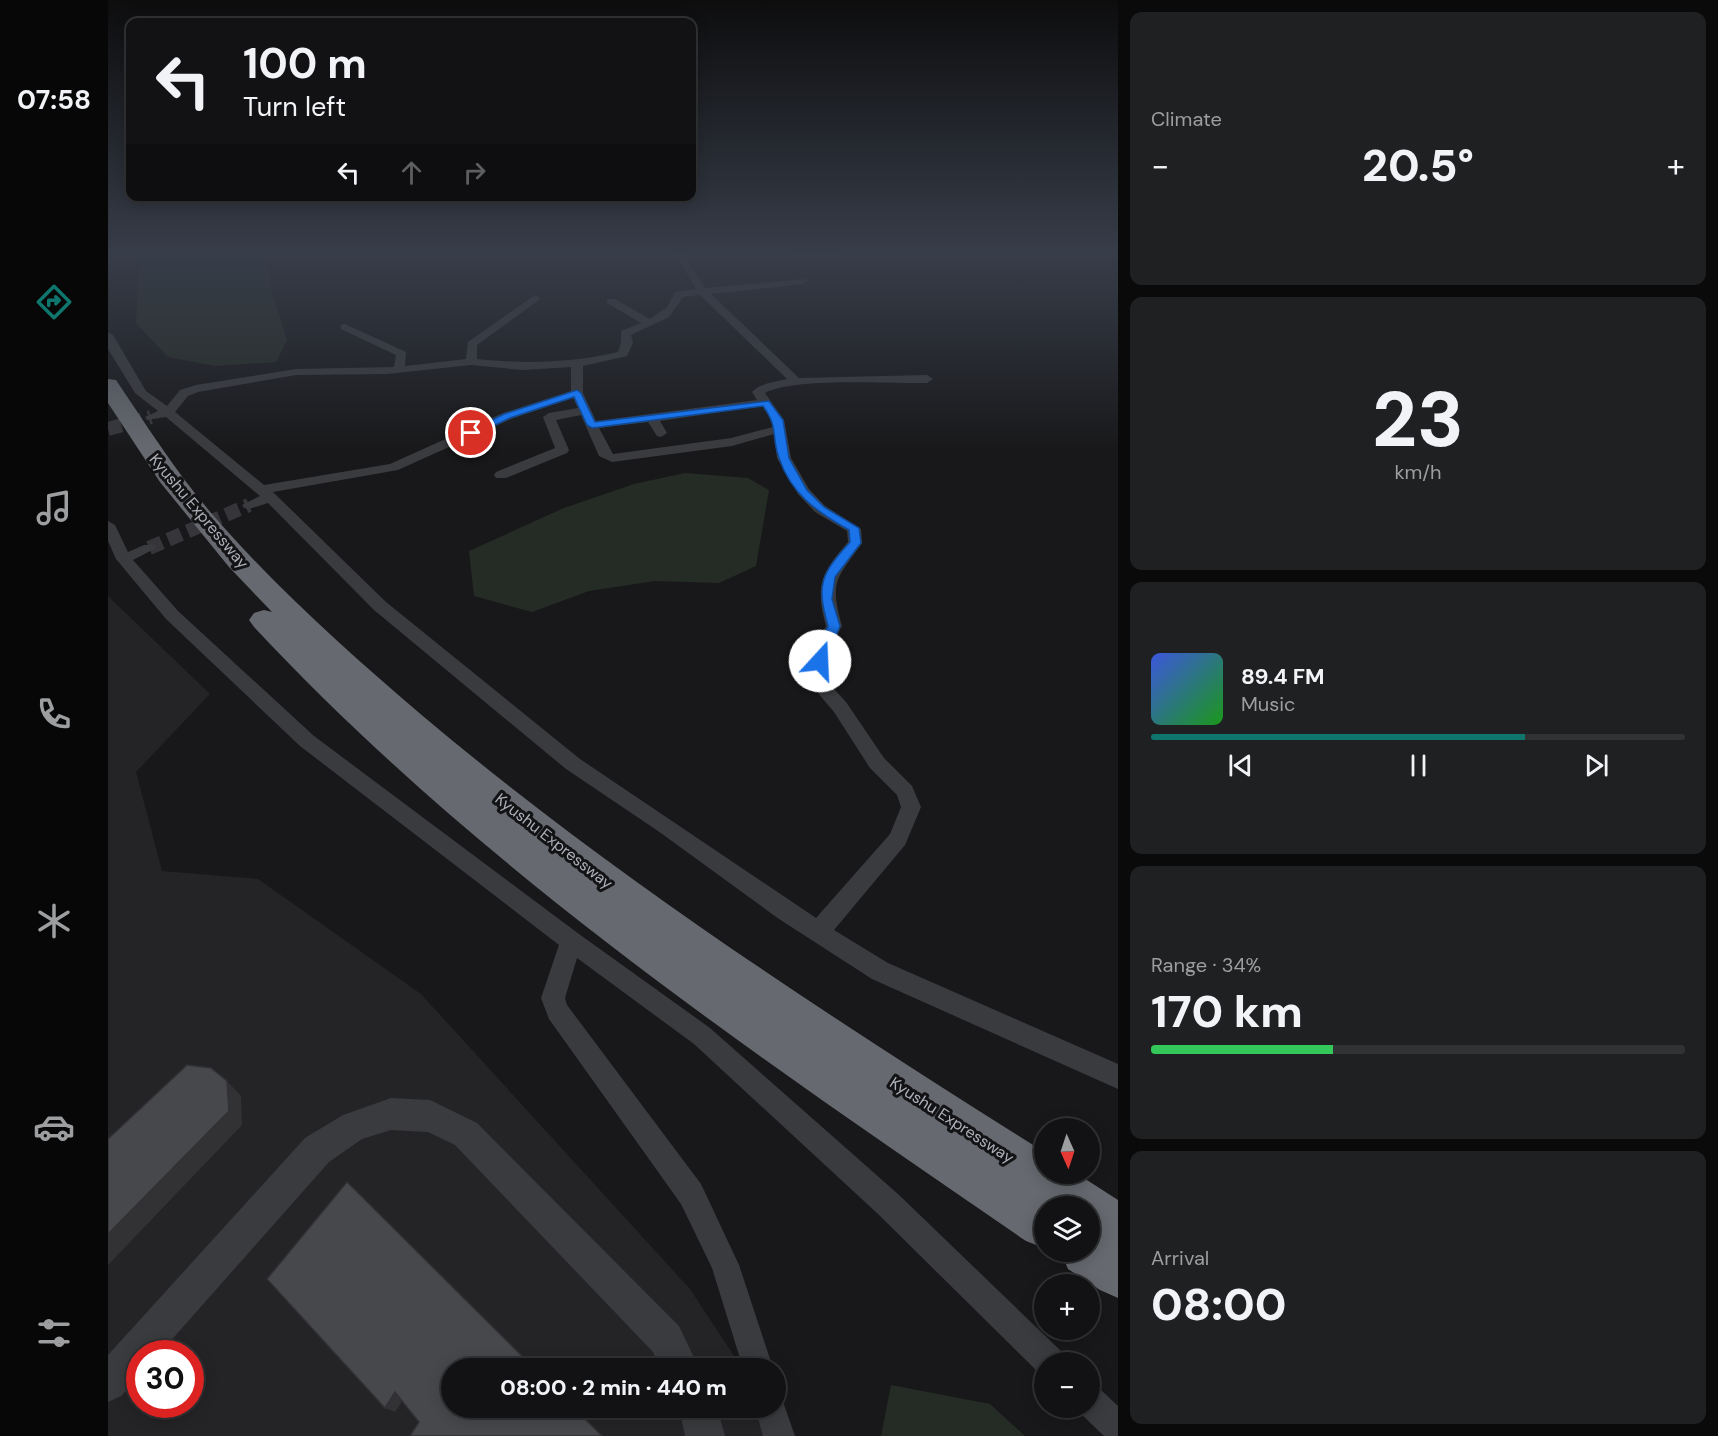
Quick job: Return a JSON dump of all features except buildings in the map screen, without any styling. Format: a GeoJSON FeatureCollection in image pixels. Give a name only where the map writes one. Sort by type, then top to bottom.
{"type":"FeatureCollection","features":[{"type":"Feature","properties":{"kind":"highway","name":"Kyushu Expressway"},"geometry":{"type":"LineString","coordinates":[[108,385],[159,466],[242,564],[299,623],[444,753],[534,827],[653,918],[1104,1232]]}},
{"type":"Feature","properties":{"kind":"highway","name":"Kyushu Expressway"},"geometry":{"type":"LineString","coordinates":[[108,423],[139,472],[179,525],[220,572],[327,682],[421,768],[513,845],[634,940],[782,1047],[1034,1216]]}},
{"type":"Feature","properties":{"kind":"street"},"geometry":{"type":"LineString","coordinates":[[471,362],[472,344],[507,318]]}},
{"type":"Feature","properties":{"kind":"street"},"geometry":{"type":"LineString","coordinates":[[640,318],[649,323]]}},
{"type":"Feature","properties":{"kind":"street"},"geometry":{"type":"LineString","coordinates":[[151,417],[168,412],[184,393],[238,380],[296,372],[399,369],[471,362],[522,367],[590,362],[623,354],[627,343],[625,333],[658,318]]}},
{"type":"Feature","properties":{"kind":"street"},"geometry":{"type":"LineString","coordinates":[[730,318],[796,382]]}},
{"type":"Feature","properties":{"kind":"street"},"geometry":{"type":"LineString","coordinates":[[345,327],[402,354],[399,369]]}},
{"type":"Feature","properties":{"kind":"street"},"geometry":{"type":"LineString","coordinates":[[108,335],[141,393],[168,412],[380,606],[573,765],[818,932],[880,971],[1118,1077]]}},
{"type":"Feature","properties":{"kind":"street"},"geometry":{"type":"LineString","coordinates":[[577,362],[577,393],[606,456],[618,458],[732,442],[778,429]]}},
{"type":"Feature","properties":{"kind":"street"},"geometry":{"type":"LineString","coordinates":[[818,932],[898,839],[911,807],[905,791],[877,763],[840,707],[815,679],[825,642],[834,626],[826,599],[830,577],[837,563],[855,543],[854,528],[820,509],[803,491],[784,458],[778,420],[758,392],[759,389],[796,382],[927,379]]}},
{"type":"Feature","properties":{"kind":"street"},"geometry":{"type":"LineString","coordinates":[[260,498],[393,467],[507,416],[577,393]]}},
{"type":"Feature","properties":{"kind":"street"},"geometry":{"type":"LineString","coordinates":[[592,425],[766,402]]}},
{"type":"Feature","properties":{"kind":"street"},"geometry":{"type":"LineString","coordinates":[[501,475],[562,450],[549,417],[585,411]]}},
{"type":"Feature","properties":{"kind":"street"},"geometry":{"type":"LineString","coordinates":[[652,418],[661,433]]}},
{"type":"Feature","properties":{"kind":"street"},"geometry":{"type":"LineString","coordinates":[[108,525],[124,559],[172,615],[307,741],[571,941],[702,1036],[888,1204],[1040,1352]]}},
{"type":"Feature","properties":{"kind":"street"},"geometry":{"type":"LineString","coordinates":[[124,559],[149,548]]}},
{"type":"Feature","properties":{"kind":"street"},"geometry":{"type":"LineString","coordinates":[[571,941],[554,998],[557,1011],[691,1194],[725,1265],[755,1358]]}},
{"type":"Feature","properties":{"kind":"street"},"geometry":{"type":"LineString","coordinates":[[108,1383],[317,1150],[354,1126],[391,1114],[430,1116],[466,1134],[666,1339],[675,1358]]}},
{"type":"Feature","properties":{"kind":"street"},"geometry":{"type":"LineString","coordinates":[[1100,1411],[1118,1428]]}},
{"type":"Feature","properties":{"kind":"street"},"geometry":{"type":"LineString","coordinates":[[701,1418],[705,1436]]}},
{"type":"Feature","properties":{"kind":"street"},"geometry":{"type":"LineString","coordinates":[[773,1418],[779,1436]]}},
{"type":"Feature","properties":{"kind":"shaded area"},"geometry":{"type":"Polygon","coordinates":[[[136,318],[280,318],[287,340],[276,362],[215,366],[168,357],[136,323],[136,318]]]}},
{"type":"Feature","properties":{"kind":"shaded area"},"geometry":{"type":"Polygon","coordinates":[[[685,473],[748,478],[769,490],[756,566],[719,583],[655,581],[589,591],[532,612],[474,596],[469,551],[564,508],[634,484],[685,473]]]}},
{"type":"Feature","properties":{"kind":"shaded area"},"geometry":{"type":"Polygon","coordinates":[[[108,596],[210,694],[136,772],[162,871],[258,879],[421,994],[690,1289],[735,1358],[441,1358],[441,1418],[775,1418],[787,1436],[108,1436],[108,596]]]}},
{"type":"Feature","properties":{"kind":"shaded area"},"geometry":{"type":"Polygon","coordinates":[[[891,1385],[990,1404],[1025,1436],[881,1436],[891,1385]]]}},
{"type":"Feature","properties":{"kind":"tunnel"},"geometry":{"type":"LineString","coordinates":[[108,429],[151,417]]}},
{"type":"Feature","properties":{"kind":"tunnel"},"geometry":{"type":"LineString","coordinates":[[149,548],[249,505]]}},
{"type":"Feature","properties":{"kind":"route"},"geometry":{"type":"LineString","coordinates":[[471,433],[507,416],[577,393],[592,425],[766,402],[778,420],[784,458],[803,491],[820,509],[854,528],[855,543],[837,563],[830,577],[826,599],[834,626],[825,642],[820,661]]}}]}
